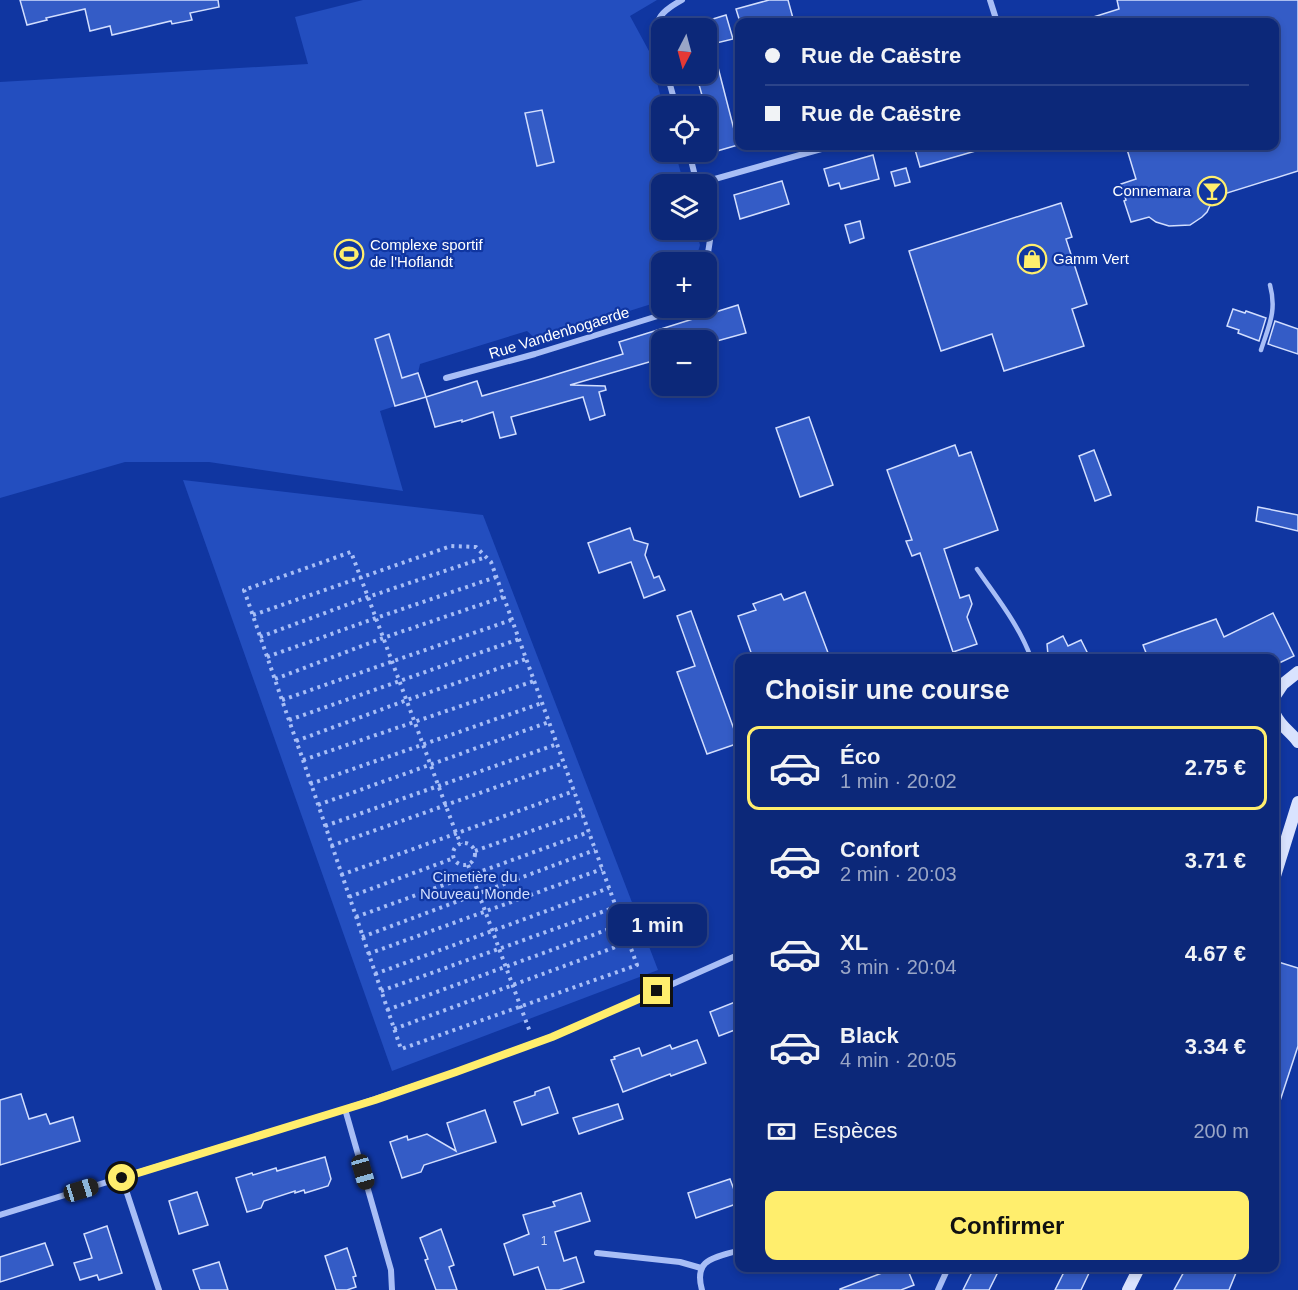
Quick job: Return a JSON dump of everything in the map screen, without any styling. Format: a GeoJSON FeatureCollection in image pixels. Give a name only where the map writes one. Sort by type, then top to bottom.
{"type":"FeatureCollection","features":[{"type":"Feature","properties":{"kind":"main road"},"geometry":{"type":"LineString","coordinates":[[1279,690],[1294,675]]}},
{"type":"Feature","properties":{"kind":"main road"},"geometry":{"type":"LineString","coordinates":[[1283,724],[1298,742]]}},
{"type":"Feature","properties":{"kind":"main road"},"geometry":{"type":"LineString","coordinates":[[1279,863],[1298,802]]}},
{"type":"Feature","properties":{"kind":"main road"},"geometry":{"type":"LineString","coordinates":[[1128,1290],[1137,1272]]}},
{"type":"Feature","properties":{"kind":"street"},"geometry":{"type":"LineString","coordinates":[[659,18],[668,8],[682,0]]}},
{"type":"Feature","properties":{"kind":"street"},"geometry":{"type":"LineString","coordinates":[[990,0],[996,18]]}},
{"type":"Feature","properties":{"kind":"street"},"geometry":{"type":"LineString","coordinates":[[717,178],[818,150]]}},
{"type":"Feature","properties":{"kind":"street","name":"Rue Vandenbogaerde"},"geometry":{"type":"LineString","coordinates":[[446,378],[651,318]]}},
{"type":"Feature","properties":{"kind":"street"},"geometry":{"type":"LineString","coordinates":[[1279,683],[1294,675]]}},
{"type":"Feature","properties":{"kind":"street"},"geometry":{"type":"LineString","coordinates":[[0,1215],[448,1075],[576,1027],[735,956]]}},
{"type":"Feature","properties":{"kind":"street"},"geometry":{"type":"LineString","coordinates":[[345,1109],[391,1270],[392,1290]]}},
{"type":"Feature","properties":{"kind":"street"},"geometry":{"type":"LineString","coordinates":[[122,1178],[159,1290]]}},
{"type":"Feature","properties":{"kind":"street"},"geometry":{"type":"LineString","coordinates":[[702,1290],[699,1278],[701,1268],[709,1260],[735,1252]]}},
{"type":"Feature","properties":{"kind":"street"},"geometry":{"type":"LineString","coordinates":[[597,1253],[680,1262],[701,1268]]}},
{"type":"Feature","properties":{"kind":"street"},"geometry":{"type":"LineString","coordinates":[[938,1290],[946,1272]]}},
{"type":"Feature","properties":{"kind":"lane"},"geometry":{"type":"LineString","coordinates":[[1261,350],[1274,306],[1270,285]]}},
{"type":"Feature","properties":{"kind":"lane"},"geometry":{"type":"LineString","coordinates":[[977,569],[1014,622],[1028,654]]}},
{"type":"Feature","properties":{"kind":"path"},"geometry":{"type":"LineString","coordinates":[[253,615],[360,577],[451,546],[476,547],[490,562],[496,577],[637,965],[400,1049],[244,590],[351,552],[360,577],[376,618],[383,638],[407,700],[430,764],[461,844]]}},
{"type":"Feature","properties":{"kind":"path"},"geometry":{"type":"LineString","coordinates":[[260,637],[486,557]]}},
{"type":"Feature","properties":{"kind":"path"},"geometry":{"type":"LineString","coordinates":[[267,657],[496,577]]}},
{"type":"Feature","properties":{"kind":"path"},"geometry":{"type":"LineString","coordinates":[[275,679],[383,638],[503,597]]}},
{"type":"Feature","properties":{"kind":"path"},"geometry":{"type":"LineString","coordinates":[[282,700],[511,620]]}},
{"type":"Feature","properties":{"kind":"path"},"geometry":{"type":"LineString","coordinates":[[289,720],[519,639]]}},
{"type":"Feature","properties":{"kind":"path"},"geometry":{"type":"LineString","coordinates":[[296,741],[526,659]]}},
{"type":"Feature","properties":{"kind":"path"},"geometry":{"type":"LineString","coordinates":[[303,760],[534,681]]}},
{"type":"Feature","properties":{"kind":"path"},"geometry":{"type":"LineString","coordinates":[[310,783],[542,703]]}},
{"type":"Feature","properties":{"kind":"path"},"geometry":{"type":"LineString","coordinates":[[318,806],[549,722]]}},
{"type":"Feature","properties":{"kind":"path"},"geometry":{"type":"LineString","coordinates":[[325,826],[557,744]]}},
{"type":"Feature","properties":{"kind":"path"},"geometry":{"type":"LineString","coordinates":[[332,846],[564,763]]}},
{"type":"Feature","properties":{"kind":"path"},"geometry":{"type":"LineString","coordinates":[[341,875],[574,791]]}},
{"type":"Feature","properties":{"kind":"path"},"geometry":{"type":"LineString","coordinates":[[474,851],[582,813]]}},
{"type":"Feature","properties":{"kind":"path"},"geometry":{"type":"LineString","coordinates":[[356,917],[589,832]]}},
{"type":"Feature","properties":{"kind":"path"},"geometry":{"type":"LineString","coordinates":[[461,844],[468,844],[474,851],[473,861],[468,865],[458,863],[454,858],[454,850],[461,844]]}},
{"type":"Feature","properties":{"kind":"path"},"geometry":{"type":"LineString","coordinates":[[362,937],[595,849]]}},
{"type":"Feature","properties":{"kind":"path"},"geometry":{"type":"LineString","coordinates":[[349,897],[454,858]]}},
{"type":"Feature","properties":{"kind":"path"},"geometry":{"type":"LineString","coordinates":[[468,865],[534,1044]]}},
{"type":"Feature","properties":{"kind":"path"},"geometry":{"type":"LineString","coordinates":[[368,954],[602,868]]}},
{"type":"Feature","properties":{"kind":"path"},"geometry":{"type":"LineString","coordinates":[[375,974],[609,888]]}},
{"type":"Feature","properties":{"kind":"path"},"geometry":{"type":"LineString","coordinates":[[381,991],[616,907]]}},
{"type":"Feature","properties":{"kind":"path"},"geometry":{"type":"LineString","coordinates":[[387,1010],[623,924]]}},
{"type":"Feature","properties":{"kind":"path"},"geometry":{"type":"LineString","coordinates":[[394,1029],[629,942]]}},
{"type":"Feature","properties":{"kind":"green space","name":"Complexe sportif de l'Hoflandt"},"geometry":{"type":"Polygon","coordinates":[[[363,0],[657,0],[630,16],[649,51],[651,84],[657,84],[660,96],[651,96],[651,162],[678,162],[681,174],[651,174],[651,240],[699,240],[698,252],[651,252],[651,304],[537,340],[527,331],[420,364],[418,373],[424,390],[423,397],[380,411],[403,491],[209,462],[125,462],[0,498],[0,82],[308,64],[295,17],[363,0]]]}},
{"type":"Feature","properties":{"kind":"green space","name":"Cimetière du Nouveau Monde"},"geometry":{"type":"Polygon","coordinates":[[[183,480],[483,515],[658,970],[392,1071],[183,480]]]}},
{"type":"Feature","properties":{"kind":"building"},"geometry":{"type":"Polygon","coordinates":[[[20,0],[218,0],[219,7],[190,13],[192,20],[172,24],[171,21],[112,35],[110,26],[90,31],[85,9],[27,25],[20,0]]]}},
{"type":"Feature","properties":{"kind":"building"},"geometry":{"type":"Polygon","coordinates":[[[769,0],[788,0],[793,18],[739,18],[736,9],[769,0]]]}},
{"type":"Feature","properties":{"kind":"building"},"geometry":{"type":"Polygon","coordinates":[[[1117,0],[1298,0],[1298,171],[1214,197],[1207,212],[1190,225],[1169,226],[1149,217],[1131,222],[1121,184],[1136,179],[1127,150],[1279,150],[1279,18],[1090,18],[1119,9],[1117,0]]]}},
{"type":"Feature","properties":{"kind":"building"},"geometry":{"type":"Polygon","coordinates":[[[726,15],[733,39],[717,43],[716,18],[726,15]]]}},
{"type":"Feature","properties":{"kind":"building"},"geometry":{"type":"Polygon","coordinates":[[[717,63],[735,133],[735,146],[717,151],[717,96],[702,96],[699,84],[717,84],[717,63]]]}},
{"type":"Feature","properties":{"kind":"building"},"geometry":{"type":"Polygon","coordinates":[[[542,110],[554,162],[537,166],[525,113],[542,110]]]}},
{"type":"Feature","properties":{"kind":"building"},"geometry":{"type":"Polygon","coordinates":[[[915,150],[979,150],[920,167],[915,150]]]}},
{"type":"Feature","properties":{"kind":"building"},"geometry":{"type":"Polygon","coordinates":[[[873,155],[879,179],[841,189],[839,183],[829,186],[824,169],[873,155]]]}},
{"type":"Feature","properties":{"kind":"building"},"geometry":{"type":"Polygon","coordinates":[[[906,168],[910,182],[895,186],[891,172],[906,168]]]}},
{"type":"Feature","properties":{"kind":"building"},"geometry":{"type":"Polygon","coordinates":[[[782,181],[789,204],[740,219],[734,195],[782,181]]]}},
{"type":"Feature","properties":{"kind":"building"},"geometry":{"type":"Polygon","coordinates":[[[1061,203],[1072,237],[1066,239],[1087,304],[1072,309],[1084,346],[1004,371],[992,334],[941,351],[909,251],[1061,203]]]}},
{"type":"Feature","properties":{"kind":"building"},"geometry":{"type":"Polygon","coordinates":[[[860,221],[864,238],[850,243],[845,225],[860,221]]]}},
{"type":"Feature","properties":{"kind":"building"},"geometry":{"type":"Polygon","coordinates":[[[738,305],[746,333],[717,341],[717,330],[658,330],[696,318],[717,318],[717,312],[738,305]]]}},
{"type":"Feature","properties":{"kind":"building"},"geometry":{"type":"Polygon","coordinates":[[[1233,309],[1266,318],[1259,341],[1227,326],[1233,309]]]}},
{"type":"Feature","properties":{"kind":"building"},"geometry":{"type":"Polygon","coordinates":[[[1275,321],[1298,329],[1298,354],[1268,344],[1275,321]]]}},
{"type":"Feature","properties":{"kind":"building"},"geometry":{"type":"Polygon","coordinates":[[[651,332],[651,361],[570,385],[605,386],[606,390],[599,392],[605,415],[590,420],[583,397],[511,417],[516,434],[500,438],[493,412],[462,422],[462,420],[435,427],[426,397],[477,381],[482,396],[623,354],[619,342],[651,332]]]}},
{"type":"Feature","properties":{"kind":"building"},"geometry":{"type":"Polygon","coordinates":[[[389,334],[402,378],[418,373],[426,397],[395,406],[375,339],[389,334]]]}},
{"type":"Feature","properties":{"kind":"building"},"geometry":{"type":"Polygon","coordinates":[[[809,417],[833,485],[800,497],[776,428],[809,417]]]}},
{"type":"Feature","properties":{"kind":"building"},"geometry":{"type":"Polygon","coordinates":[[[955,445],[959,456],[971,452],[998,530],[944,549],[960,598],[969,595],[972,604],[967,617],[977,644],[953,652],[920,553],[912,556],[906,541],[912,540],[887,470],[955,445]]]}},
{"type":"Feature","properties":{"kind":"building"},"geometry":{"type":"Polygon","coordinates":[[[1094,450],[1111,495],[1095,501],[1079,456],[1094,450]]]}},
{"type":"Feature","properties":{"kind":"building"},"geometry":{"type":"Polygon","coordinates":[[[1258,507],[1298,515],[1298,531],[1256,521],[1258,507]]]}},
{"type":"Feature","properties":{"kind":"building"},"geometry":{"type":"Polygon","coordinates":[[[630,528],[634,540],[648,544],[645,555],[654,578],[659,576],[665,590],[644,598],[631,562],[599,573],[588,543],[630,528]]]}},
{"type":"Feature","properties":{"kind":"building"},"geometry":{"type":"Polygon","coordinates":[[[805,592],[828,654],[752,654],[738,616],[756,610],[753,604],[781,594],[784,600],[805,592]]]}},
{"type":"Feature","properties":{"kind":"building"},"geometry":{"type":"Polygon","coordinates":[[[691,611],[735,732],[735,744],[707,754],[677,672],[695,666],[677,616],[691,611]]]}},
{"type":"Feature","properties":{"kind":"building"},"geometry":{"type":"Polygon","coordinates":[[[1273,613],[1294,656],[1279,663],[1279,654],[1146,654],[1143,645],[1216,619],[1224,637],[1273,613]]]}},
{"type":"Feature","properties":{"kind":"building"},"geometry":{"type":"Polygon","coordinates":[[[1063,636],[1068,646],[1081,640],[1088,654],[1048,654],[1047,644],[1063,636]]]}},
{"type":"Feature","properties":{"kind":"building"},"geometry":{"type":"Polygon","coordinates":[[[1279,962],[1298,968],[1298,1046],[1279,1104],[1279,962]]]}},
{"type":"Feature","properties":{"kind":"building"},"geometry":{"type":"Polygon","coordinates":[[[735,1002],[735,1030],[719,1036],[710,1012],[735,1002]]]}},
{"type":"Feature","properties":{"kind":"building"},"geometry":{"type":"Polygon","coordinates":[[[697,1040],[706,1063],[623,1092],[611,1060],[615,1059],[614,1057],[639,1048],[642,1056],[670,1045],[672,1049],[697,1040]]]}},
{"type":"Feature","properties":{"kind":"building"},"geometry":{"type":"Polygon","coordinates":[[[549,1087],[558,1113],[522,1125],[514,1102],[535,1095],[535,1092],[549,1087]]]}},
{"type":"Feature","properties":{"kind":"building"},"geometry":{"type":"Polygon","coordinates":[[[21,1094],[29,1119],[46,1114],[50,1124],[73,1117],[80,1141],[0,1165],[0,1100],[21,1094]]]}},
{"type":"Feature","properties":{"kind":"building"},"geometry":{"type":"Polygon","coordinates":[[[618,1104],[623,1119],[579,1134],[573,1118],[618,1104]]]}},
{"type":"Feature","properties":{"kind":"building"},"geometry":{"type":"Polygon","coordinates":[[[485,1110],[496,1142],[424,1165],[421,1172],[402,1178],[390,1142],[407,1136],[408,1140],[427,1134],[456,1151],[447,1123],[485,1110]]]}},
{"type":"Feature","properties":{"kind":"building"},"geometry":{"type":"Polygon","coordinates":[[[325,1157],[331,1179],[328,1186],[305,1193],[304,1190],[295,1193],[295,1191],[264,1201],[261,1208],[247,1212],[236,1178],[276,1168],[277,1171],[325,1157]]]}},
{"type":"Feature","properties":{"kind":"building"},"geometry":{"type":"Polygon","coordinates":[[[730,1179],[735,1192],[735,1204],[696,1218],[688,1193],[730,1179]]]}},
{"type":"Feature","properties":{"kind":"building"},"geometry":{"type":"Polygon","coordinates":[[[197,1192],[208,1225],[179,1234],[169,1201],[197,1192]]]}},
{"type":"Feature","properties":{"kind":"building"},"geometry":{"type":"Polygon","coordinates":[[[581,1193],[590,1221],[555,1232],[564,1261],[576,1257],[584,1282],[559,1290],[546,1290],[538,1267],[514,1275],[504,1244],[529,1234],[523,1215],[555,1206],[553,1202],[581,1193]]]}},
{"type":"Feature","properties":{"kind":"building"},"geometry":{"type":"Polygon","coordinates":[[[107,1226],[122,1273],[99,1280],[97,1275],[80,1280],[74,1263],[92,1258],[84,1234],[107,1226]]]}},
{"type":"Feature","properties":{"kind":"building"},"geometry":{"type":"Polygon","coordinates":[[[441,1229],[454,1265],[449,1267],[457,1290],[436,1290],[425,1260],[428,1259],[420,1238],[441,1229]]]}},
{"type":"Feature","properties":{"kind":"building"},"geometry":{"type":"Polygon","coordinates":[[[45,1243],[53,1265],[0,1282],[0,1257],[45,1243]]]}},
{"type":"Feature","properties":{"kind":"building"},"geometry":{"type":"Polygon","coordinates":[[[347,1248],[356,1276],[353,1277],[356,1287],[336,1290],[325,1256],[347,1248]]]}},
{"type":"Feature","properties":{"kind":"building"},"geometry":{"type":"Polygon","coordinates":[[[219,1262],[228,1290],[200,1290],[193,1270],[219,1262]]]}},
{"type":"Feature","properties":{"kind":"building"},"geometry":{"type":"Polygon","coordinates":[[[885,1272],[909,1272],[914,1285],[901,1290],[840,1289],[885,1272]]]}},
{"type":"Feature","properties":{"kind":"building"},"geometry":{"type":"Polygon","coordinates":[[[972,1272],[998,1272],[989,1290],[963,1290],[972,1272]]]}},
{"type":"Feature","properties":{"kind":"building"},"geometry":{"type":"Polygon","coordinates":[[[1064,1272],[1090,1272],[1081,1290],[1055,1290],[1064,1272]]]}},
{"type":"Feature","properties":{"kind":"building"},"geometry":{"type":"Polygon","coordinates":[[[1184,1272],[1236,1272],[1229,1290],[1174,1290],[1184,1272]]]}},
{"type":"Feature","properties":{"kind":"place","name":"Connemara"},"geometry":{"type":"Point","coordinates":[1212,191]}},
{"type":"Feature","properties":{"kind":"place","name":"Complexe sportif de l'Hoflandt"},"geometry":{"type":"Point","coordinates":[349,254]}},
{"type":"Feature","properties":{"kind":"place","name":"Gamm Vert"},"geometry":{"type":"Point","coordinates":[1032,259]}},
{"type":"Feature","properties":{"kind":"route"},"geometry":{"type":"LineString","coordinates":[[122,1178],[375,1100],[456,1072],[552,1037],[657,991]]}}]}
